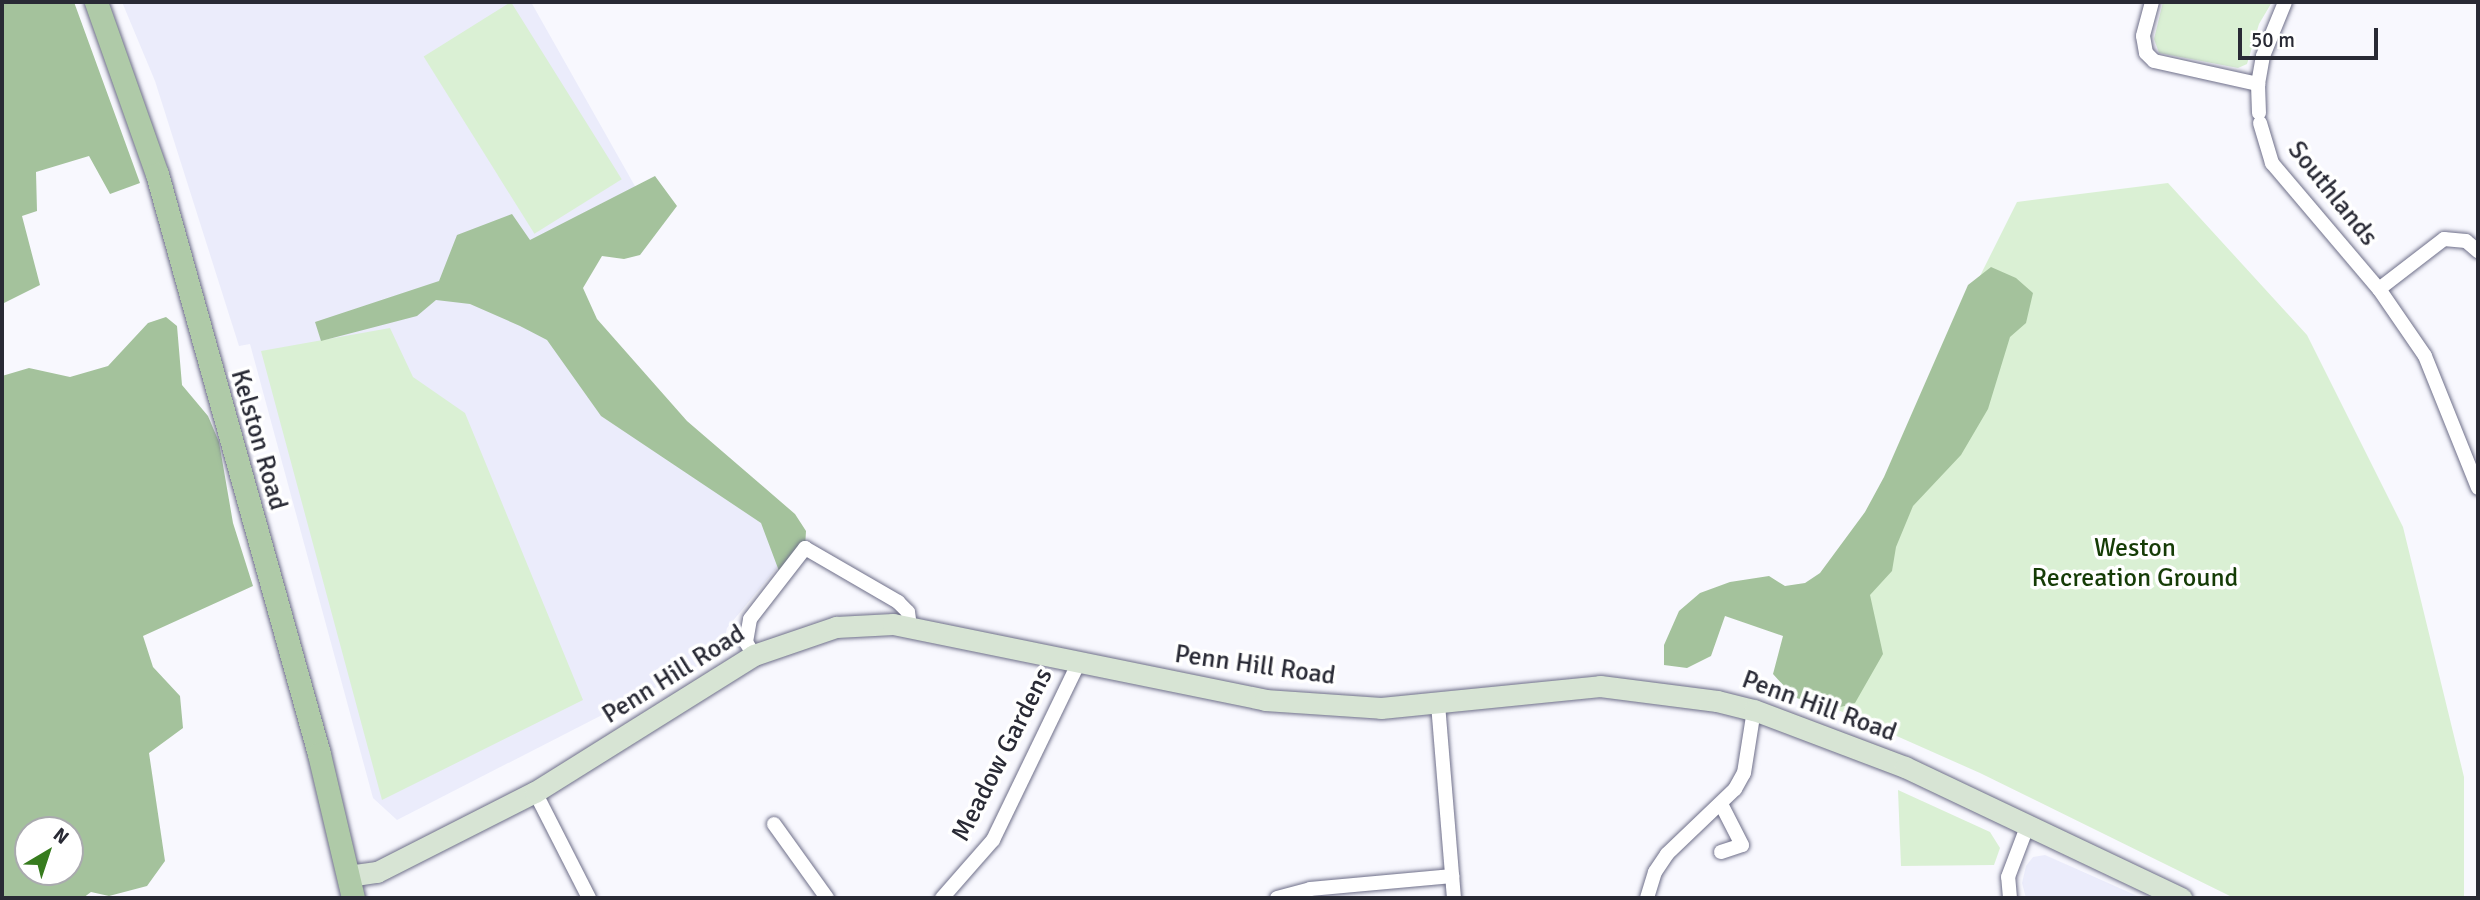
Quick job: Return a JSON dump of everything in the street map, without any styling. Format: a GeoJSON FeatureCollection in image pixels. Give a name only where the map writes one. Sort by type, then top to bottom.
{"type":"FeatureCollection","features":[{"type":"Feature","properties":{"kind":"main road","name":"Kelston Road"},"geometry":{"type":"LineString","coordinates":[[96,2],[153,163],[319,754],[351,887]]}},
{"type":"Feature","properties":{"kind":"street"},"geometry":{"type":"LineString","coordinates":[[2152,2],[2143,36],[2146,53],[2154,61],[2258,84]]}},
{"type":"Feature","properties":{"kind":"street","name":"Southlands"},"geometry":{"type":"LineString","coordinates":[[2285,2],[2270,29],[2258,84],[2260,118],[2272,163],[2379,289],[2425,356],[2478,488]]}},
{"type":"Feature","properties":{"kind":"street"},"geometry":{"type":"LineString","coordinates":[[2379,289],[2444,239],[2466,241],[2478,251]]}},
{"type":"Feature","properties":{"kind":"street"},"geometry":{"type":"LineString","coordinates":[[754,655],[746,642],[750,619],[805,548],[898,602],[908,612],[910,626]]}},
{"type":"Feature","properties":{"kind":"street","name":"Penn Hill Road"},"geometry":{"type":"LineString","coordinates":[[351,887],[535,792],[754,655],[836,627],[910,626],[1077,664],[1265,700],[1381,708],[1600,686],[1675,693],[1755,710],[1905,768],[2181,898]]}},
{"type":"Feature","properties":{"kind":"street","name":"Meadow Gardens"},"geometry":{"type":"LineString","coordinates":[[942,898],[993,840],[1077,664]]}},
{"type":"Feature","properties":{"kind":"street"},"geometry":{"type":"LineString","coordinates":[[1438,704],[1454,898]]}},
{"type":"Feature","properties":{"kind":"street"},"geometry":{"type":"LineString","coordinates":[[1647,898],[1655,872],[1667,854],[1721,804],[1744,772],[1755,710]]}},
{"type":"Feature","properties":{"kind":"street"},"geometry":{"type":"LineString","coordinates":[[535,792],[589,898]]}},
{"type":"Feature","properties":{"kind":"street"},"geometry":{"type":"LineString","coordinates":[[1721,804],[1742,845],[1721,852]]}},
{"type":"Feature","properties":{"kind":"street"},"geometry":{"type":"LineString","coordinates":[[774,824],[827,898]]}},
{"type":"Feature","properties":{"kind":"street"},"geometry":{"type":"LineString","coordinates":[[2010,898],[2008,877],[2027,827]]}},
{"type":"Feature","properties":{"kind":"street"},"geometry":{"type":"LineString","coordinates":[[1278,898],[1310,889],[1452,876]]}},
{"type":"Feature","properties":{"kind":"shaded area"},"geometry":{"type":"Polygon","coordinates":[[[122,2],[531,2],[636,188],[525,282],[794,547],[727,628],[721,654],[397,820],[373,798],[250,344],[239,346],[155,81],[122,2]]]}},
{"type":"Feature","properties":{"kind":"shaded area"},"geometry":{"type":"Polygon","coordinates":[[[2045,855],[2142,898],[2026,898],[2022,883],[2026,866],[2033,857],[2045,855]]]}},
{"type":"Feature","properties":{"kind":"green space"},"geometry":{"type":"Polygon","coordinates":[[[2,2],[74,2],[140,183],[110,194],[89,156],[36,172],[37,211],[22,216],[40,285],[2,304],[2,2]]]}},
{"type":"Feature","properties":{"kind":"green space"},"geometry":{"type":"Polygon","coordinates":[[[511,2],[622,179],[534,234],[424,57],[511,2]]]}},
{"type":"Feature","properties":{"kind":"green space"},"geometry":{"type":"Polygon","coordinates":[[[2163,2],[2272,2],[2259,24],[2247,64],[2238,68],[2159,53],[2154,39],[2163,2]]]}},
{"type":"Feature","properties":{"kind":"green space"},"geometry":{"type":"Polygon","coordinates":[[[655,176],[677,206],[640,255],[624,259],[602,256],[583,288],[597,319],[687,421],[795,514],[806,531],[805,548],[779,571],[761,523],[601,416],[547,340],[470,304],[436,300],[417,316],[321,341],[315,322],[439,281],[457,235],[512,214],[530,240],[655,176]]]}},
{"type":"Feature","properties":{"kind":"green space","name":"Weston Recreation Ground"},"geometry":{"type":"Polygon","coordinates":[[[2168,183],[2307,335],[2403,527],[2464,777],[2464,898],[2234,898],[1980,773],[1784,686],[1879,507],[1978,280],[2017,202],[2168,183]]]}},
{"type":"Feature","properties":{"kind":"green space"},"geometry":{"type":"Polygon","coordinates":[[[1991,267],[2016,278],[2033,293],[2026,323],[2010,337],[1988,409],[1961,455],[1913,506],[1896,547],[1892,571],[1870,595],[1883,654],[1855,703],[1830,710],[1794,697],[1773,674],[1783,636],[1725,616],[1711,656],[1687,668],[1664,665],[1664,645],[1679,611],[1700,593],[1730,582],[1769,576],[1785,586],[1805,583],[1820,573],[1865,512],[1884,477],[1968,285],[1991,267]]]}},
{"type":"Feature","properties":{"kind":"green space"},"geometry":{"type":"Polygon","coordinates":[[[166,317],[177,326],[182,385],[208,416],[219,442],[233,523],[253,586],[143,636],[153,667],[180,696],[183,728],[149,753],[165,861],[147,886],[109,896],[91,892],[83,898],[2,898],[2,376],[29,368],[70,377],[108,366],[148,323],[166,317]]]}},
{"type":"Feature","properties":{"kind":"green space"},"geometry":{"type":"Polygon","coordinates":[[[390,328],[413,377],[465,413],[583,700],[382,800],[261,351],[390,328]]]}},
{"type":"Feature","properties":{"kind":"green space"},"geometry":{"type":"Polygon","coordinates":[[[1898,790],[1990,832],[2000,848],[1994,865],[1901,866],[1898,790]]]}}]}
